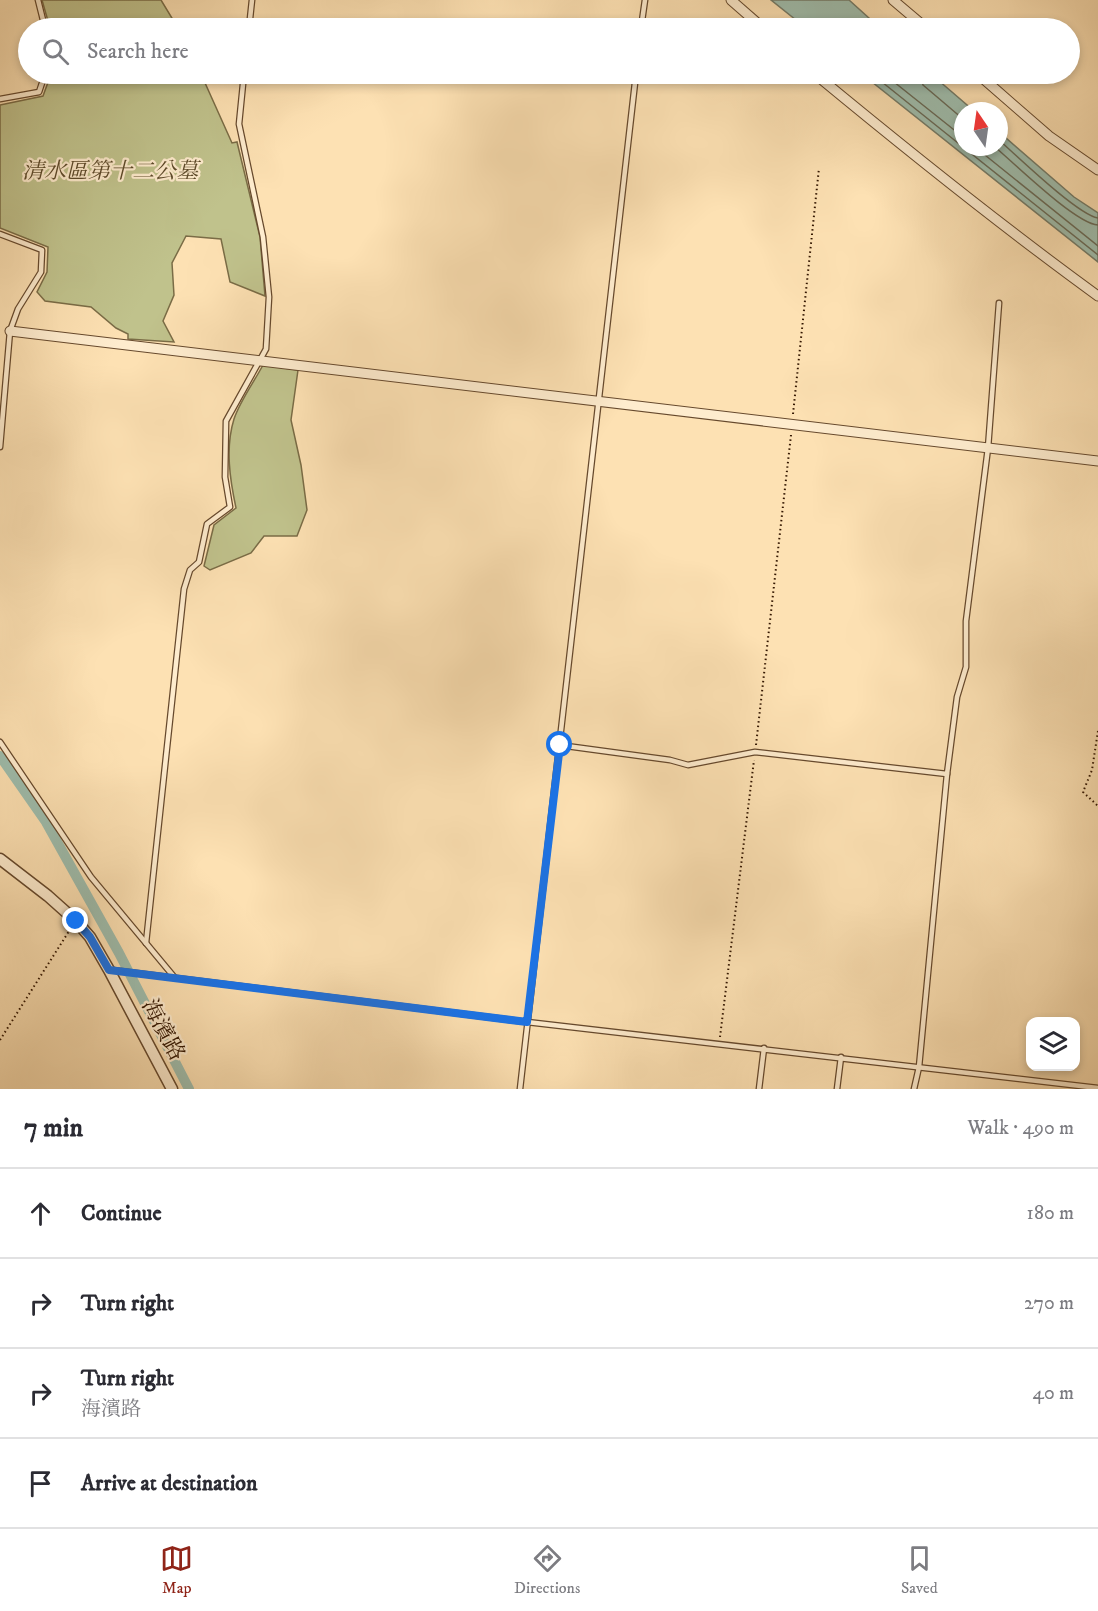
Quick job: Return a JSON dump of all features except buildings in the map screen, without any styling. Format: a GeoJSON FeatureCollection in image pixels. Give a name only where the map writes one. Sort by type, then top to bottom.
{"type":"FeatureCollection","features":[{"type":"Feature","properties":{"kind":"street"},"geometry":{"type":"LineString","coordinates":[[732,0],[752,18]]}},
{"type":"Feature","properties":{"kind":"street"},"geometry":{"type":"LineString","coordinates":[[893,0],[914,18]]}},
{"type":"Feature","properties":{"kind":"street"},"geometry":{"type":"LineString","coordinates":[[827,84],[956,189],[1098,296]]}},
{"type":"Feature","properties":{"kind":"street"},"geometry":{"type":"LineString","coordinates":[[990,84],[1050,136],[1098,170]]}},
{"type":"Feature","properties":{"kind":"street"},"geometry":{"type":"LineString","coordinates":[[10,331],[597,403],[1098,461]]}},
{"type":"Feature","properties":{"kind":"street","name":"海濱路"},"geometry":{"type":"LineString","coordinates":[[0,859],[76,921],[115,970],[172,1089]]}},
{"type":"Feature","properties":{"kind":"lane"},"geometry":{"type":"LineString","coordinates":[[38,0],[42,18]]}},
{"type":"Feature","properties":{"kind":"lane"},"geometry":{"type":"LineString","coordinates":[[250,18],[252,0]]}},
{"type":"Feature","properties":{"kind":"lane"},"geometry":{"type":"LineString","coordinates":[[642,18],[645,0]]}},
{"type":"Feature","properties":{"kind":"lane"},"geometry":{"type":"LineString","coordinates":[[0,99],[39,92],[42,84]]}},
{"type":"Feature","properties":{"kind":"lane"},"geometry":{"type":"LineString","coordinates":[[146,943],[184,589],[190,570],[199,562],[207,524],[230,507],[225,477],[226,421],[266,349],[269,297],[263,237],[239,124],[243,84]]}},
{"type":"Feature","properties":{"kind":"lane"},"geometry":{"type":"LineString","coordinates":[[520,1089],[635,84]]}},
{"type":"Feature","properties":{"kind":"lane"},"geometry":{"type":"LineString","coordinates":[[0,234],[42,250],[41,272],[18,309],[10,331],[0,447]]}},
{"type":"Feature","properties":{"kind":"lane"},"geometry":{"type":"LineString","coordinates":[[915,1089],[919,1067],[946,774],[957,698],[966,667],[966,621],[988,448],[999,303]]}},
{"type":"Feature","properties":{"kind":"lane"},"geometry":{"type":"LineString","coordinates":[[0,742],[91,877],[172,978]]}},
{"type":"Feature","properties":{"kind":"lane"},"geometry":{"type":"LineString","coordinates":[[560,745],[670,760],[688,765],[755,752],[946,774]]}},
{"type":"Feature","properties":{"kind":"lane"},"geometry":{"type":"LineString","coordinates":[[115,970],[527,1022],[1098,1088]]}},
{"type":"Feature","properties":{"kind":"lane"},"geometry":{"type":"LineString","coordinates":[[759,1089],[764,1048]]}},
{"type":"Feature","properties":{"kind":"lane"},"geometry":{"type":"LineString","coordinates":[[837,1089],[841,1058]]}},
{"type":"Feature","properties":{"kind":"path"},"geometry":{"type":"LineString","coordinates":[[720,1043],[792,426],[819,168]]}},
{"type":"Feature","properties":{"kind":"path"},"geometry":{"type":"LineString","coordinates":[[1098,731],[1092,770],[1083,792],[1098,806]]}},
{"type":"Feature","properties":{"kind":"path"},"geometry":{"type":"LineString","coordinates":[[0,1040],[76,921]]}},
{"type":"Feature","properties":{"kind":"green space"},"geometry":{"type":"Polygon","coordinates":[[[42,0],[161,0],[172,18],[47,18],[42,0]]]}},
{"type":"Feature","properties":{"kind":"green space","name":"清水區第十二公墓"},"geometry":{"type":"Polygon","coordinates":[[[47,84],[205,84],[232,143],[237,142],[260,237],[265,296],[230,282],[221,239],[186,236],[172,263],[174,295],[163,321],[174,342],[128,339],[128,334],[116,328],[91,307],[45,301],[37,292],[47,272],[48,247],[0,228],[0,105],[43,96],[47,84]]]}},
{"type":"Feature","properties":{"kind":"green space"},"geometry":{"type":"Polygon","coordinates":[[[263,365],[298,370],[291,420],[301,465],[307,510],[297,536],[264,536],[251,553],[210,570],[204,566],[214,525],[236,508],[230,475],[231,430],[243,398],[263,365]]]}},
{"type":"Feature","properties":{"kind":"water"},"geometry":{"type":"Polygon","coordinates":[[[771,0],[849,0],[869,18],[794,18],[771,0]]]}},
{"type":"Feature","properties":{"kind":"water"},"geometry":{"type":"Polygon","coordinates":[[[875,84],[943,84],[964,102],[954,102],[954,147],[875,84]]]}},
{"type":"Feature","properties":{"kind":"water"},"geometry":{"type":"Polygon","coordinates":[[[1008,140],[1074,197],[1098,213],[1098,262],[965,156],[1008,156],[1008,140]]]}},
{"type":"Feature","properties":{"kind":"waterway"},"geometry":{"type":"LineString","coordinates":[[0,756],[46,822],[119,953],[189,1089]]}},
{"type":"Feature","properties":{"kind":"route"},"geometry":{"type":"LineString","coordinates":[[76,921],[90,937],[109,970],[527,1022],[560,745]]}}]}
